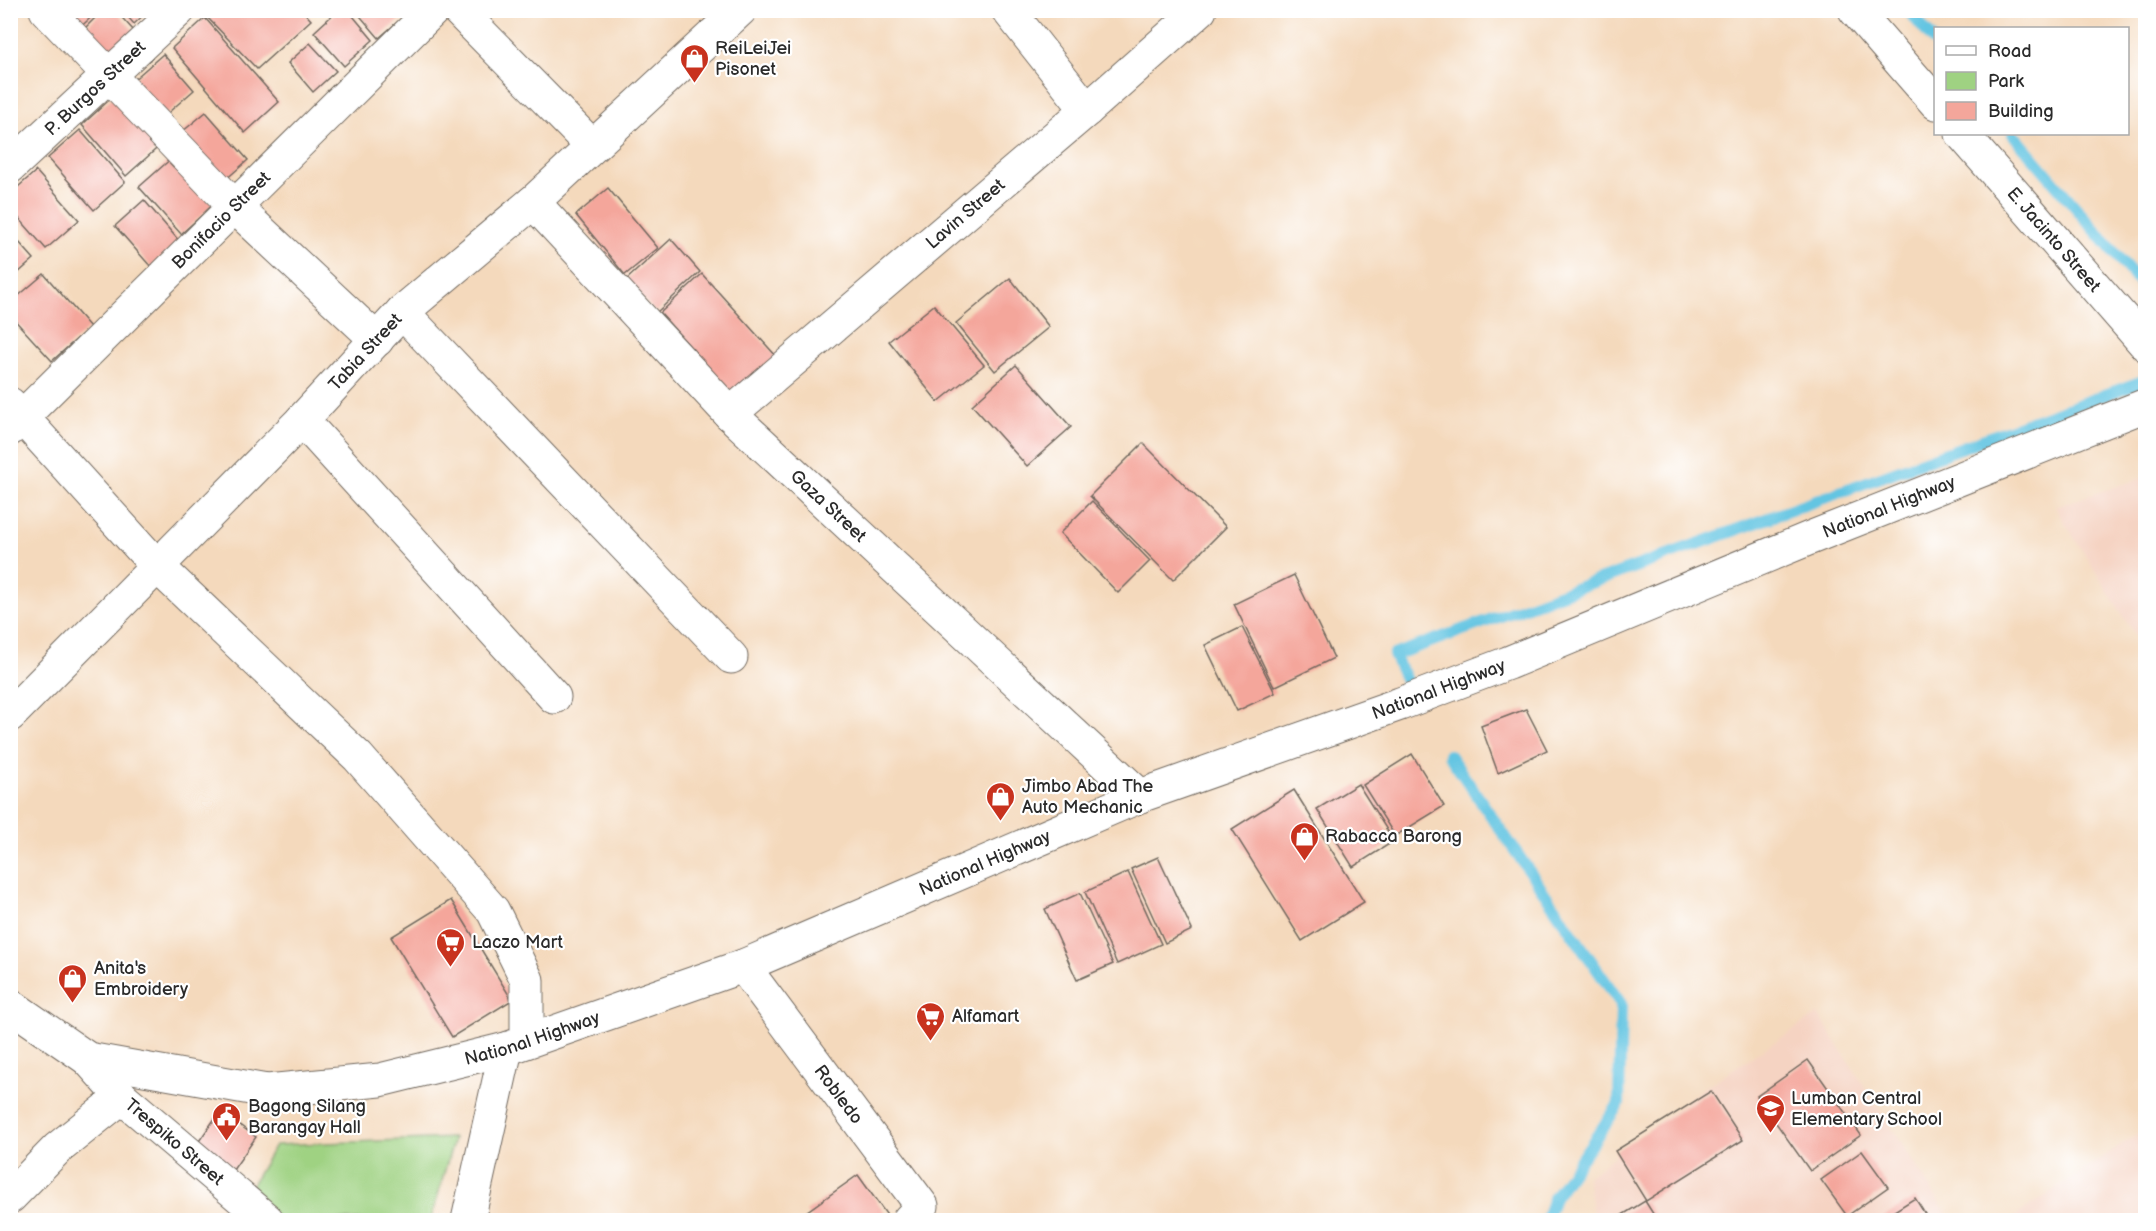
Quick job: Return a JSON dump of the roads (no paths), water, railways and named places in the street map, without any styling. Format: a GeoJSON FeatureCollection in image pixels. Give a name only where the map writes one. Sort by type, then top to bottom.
{"type":"FeatureCollection","features":[{"type":"Feature","properties":{"kind":"street"},"geometry":{"type":"LineString","coordinates":[[46,10],[234,207],[377,340]]}},
{"type":"Feature","properties":{"kind":"street","name":"P. Burgos Street"},"geometry":{"type":"LineString","coordinates":[[10,167],[179,10]]}},
{"type":"Feature","properties":{"kind":"street","name":"Bonifacio Street"},"geometry":{"type":"LineString","coordinates":[[15,417],[234,207],[433,10]]}},
{"type":"Feature","properties":{"kind":"street"},"geometry":{"type":"LineString","coordinates":[[458,10],[592,146]]}},
{"type":"Feature","properties":{"kind":"street","name":"Tabia Street"},"geometry":{"type":"LineString","coordinates":[[10,715],[302,420],[402,312],[533,202],[740,10]]}},
{"type":"Feature","properties":{"kind":"street"},"geometry":{"type":"LineString","coordinates":[[1008,10],[1088,110]]}},
{"type":"Feature","properties":{"kind":"street","name":"Lavin Street"},"geometry":{"type":"LineString","coordinates":[[730,414],[1088,110],[1200,10]]}},
{"type":"Feature","properties":{"kind":"street"},"geometry":{"type":"LineString","coordinates":[[1855,10],[1934,102]]}},
{"type":"Feature","properties":{"kind":"street","name":"E. Jacinto Street"},"geometry":{"type":"LineString","coordinates":[[1963,135],[2145,345]]}},
{"type":"Feature","properties":{"kind":"street","name":"Gaza Street"},"geometry":{"type":"LineString","coordinates":[[533,202],[730,414],[1140,796]]}},
{"type":"Feature","properties":{"kind":"street"},"geometry":{"type":"LineString","coordinates":[[402,312],[731,657]]}},
{"type":"Feature","properties":{"kind":"street","name":"National Highway"},"geometry":{"type":"LineString","coordinates":[[10,1005],[88,1059],[267,1091],[380,1080],[517,1045],[743,966],[1140,796],[1497,667],[1809,538],[2145,405]]}},
{"type":"Feature","properties":{"kind":"street"},"geometry":{"type":"LineString","coordinates":[[15,417],[157,566],[358,757],[493,911],[527,980],[517,1045],[468,1221]]}},
{"type":"Feature","properties":{"kind":"street"},"geometry":{"type":"LineString","coordinates":[[302,420],[554,697]]}},
{"type":"Feature","properties":{"kind":"street","name":"Robledo"},"geometry":{"type":"LineString","coordinates":[[743,966],[922,1206],[909,1221]]}},
{"type":"Feature","properties":{"kind":"street","name":"Trespiko Street"},"geometry":{"type":"LineString","coordinates":[[88,1059],[122,1097],[267,1221]]}},
{"type":"Feature","properties":{"kind":"street"},"geometry":{"type":"LineString","coordinates":[[10,1197],[57,1149],[122,1097]]}},
{"type":"Feature","properties":{"kind":"waterway"},"geometry":{"type":"LineString","coordinates":[[1908,10],[1934,41]]}},
{"type":"Feature","properties":{"kind":"waterway"},"geometry":{"type":"LineString","coordinates":[[2014,135],[2146,290]]}},
{"type":"Feature","properties":{"kind":"waterway"},"geometry":{"type":"LineString","coordinates":[[1411,691],[1394,655],[2146,380]]}},
{"type":"Feature","properties":{"kind":"waterway"},"geometry":{"type":"LineString","coordinates":[[1449,755],[1621,1004],[1619,1104],[1554,1198],[1546,1220]]}},
{"type":"Feature","properties":{"kind":"place","name":"ReiLeiJei Pisonet"},"geometry":{"type":"Point","coordinates":[694,84]}},
{"type":"Feature","properties":{"kind":"place","name":"Jimbo Abad The Auto Mechanic"},"geometry":{"type":"Point","coordinates":[1001,822]}},
{"type":"Feature","properties":{"kind":"place","name":"Rabacca Barong"},"geometry":{"type":"Point","coordinates":[1304,862]}},
{"type":"Feature","properties":{"kind":"place","name":"Laczo Mart"},"geometry":{"type":"Point","coordinates":[451,968]}},
{"type":"Feature","properties":{"kind":"place","name":"Anita's Embroidery"},"geometry":{"type":"Point","coordinates":[73,1004]}},
{"type":"Feature","properties":{"kind":"place","name":"Alfamart"},"geometry":{"type":"Point","coordinates":[931,1042]}},
{"type":"Feature","properties":{"kind":"place","name":"Lumban Central Elementary School"},"geometry":{"type":"Point","coordinates":[1770,1134]}},
{"type":"Feature","properties":{"kind":"place","name":"Bagong Silang Barangay Hall"},"geometry":{"type":"Point","coordinates":[227,1142]}}]}
